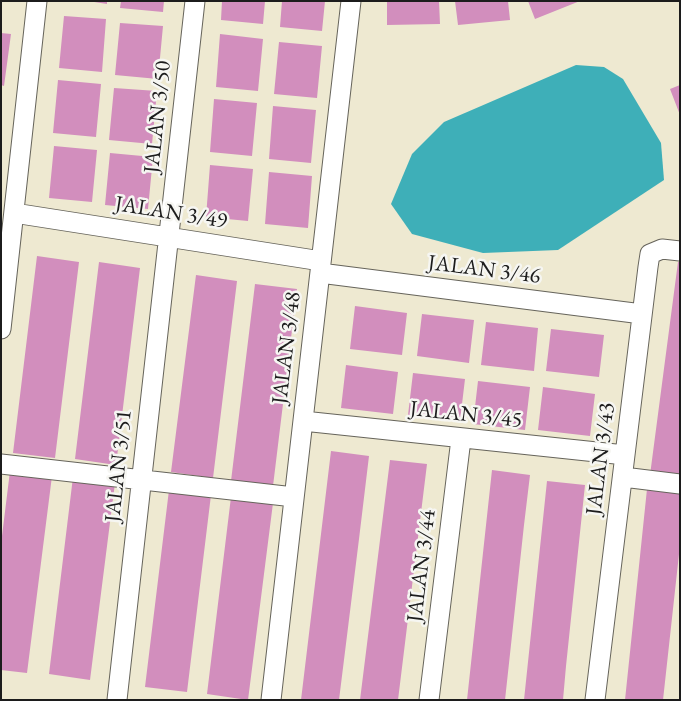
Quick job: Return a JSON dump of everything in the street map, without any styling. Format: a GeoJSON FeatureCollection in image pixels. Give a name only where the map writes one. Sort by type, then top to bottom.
{"type":"FeatureCollection","features":[{"type":"Feature","properties":{"kind":"street"},"geometry":{"type":"LineString","coordinates":[[1,329],[37,1]]}},
{"type":"Feature","properties":{"kind":"street","name":"JALAN 3/50"},"geometry":{"type":"LineString","coordinates":[[169,237],[195,1]]}},
{"type":"Feature","properties":{"kind":"street","name":"JALAN 3/48"},"geometry":{"type":"LineString","coordinates":[[270,700],[351,1]]}},
{"type":"Feature","properties":{"kind":"street","name":"JALAN 3/49"},"geometry":{"type":"LineString","coordinates":[[14,213],[169,237],[321,267]]}},
{"type":"Feature","properties":{"kind":"street","name":"JALAN 3/51"},"geometry":{"type":"LineString","coordinates":[[117,700],[169,237]]}},
{"type":"Feature","properties":{"kind":"street","name":"JALAN 3/43"},"geometry":{"type":"LineString","coordinates":[[596,700],[650,254],[662,249],[680,251]]}},
{"type":"Feature","properties":{"kind":"street","name":"JALAN 3/46"},"geometry":{"type":"LineString","coordinates":[[321,267],[642,314]]}},
{"type":"Feature","properties":{"kind":"street","name":"JALAN 3/45"},"geometry":{"type":"LineString","coordinates":[[303,421],[625,455]]}},
{"type":"Feature","properties":{"kind":"street","name":"JALAN 3/44"},"geometry":{"type":"LineString","coordinates":[[430,700],[461,439]]}},
{"type":"Feature","properties":{"kind":"street"},"geometry":{"type":"LineString","coordinates":[[1,464],[294,497]]}},
{"type":"Feature","properties":{"kind":"street"},"geometry":{"type":"LineString","coordinates":[[623,477],[680,484]]}},
{"type":"Feature","properties":{"kind":"water"},"geometry":{"type":"Polygon","coordinates":[[[576,65],[604,67],[623,79],[661,143],[664,180],[558,250],[483,253],[412,234],[391,204],[412,154],[444,122],[576,65]]]}},
{"type":"Feature","properties":{"kind":"building"},"geometry":{"type":"Polygon","coordinates":[[[88,1],[107,1],[107,4],[88,1]]]}},
{"type":"Feature","properties":{"kind":"building"},"geometry":{"type":"Polygon","coordinates":[[[121,1],[164,1],[163,12],[120,8],[121,1]]]}},
{"type":"Feature","properties":{"kind":"building"},"geometry":{"type":"Polygon","coordinates":[[[222,1],[265,1],[263,24],[221,20],[222,1]]]}},
{"type":"Feature","properties":{"kind":"building"},"geometry":{"type":"Polygon","coordinates":[[[282,1],[325,1],[322,31],[280,27],[282,1]]]}},
{"type":"Feature","properties":{"kind":"building"},"geometry":{"type":"Polygon","coordinates":[[[387,1],[439,1],[440,24],[387,25],[387,1]]]}},
{"type":"Feature","properties":{"kind":"building"},"geometry":{"type":"Polygon","coordinates":[[[455,1],[508,1],[510,20],[458,25],[455,1]]]}},
{"type":"Feature","properties":{"kind":"building"},"geometry":{"type":"Polygon","coordinates":[[[528,1],[580,1],[535,19],[528,1]]]}},
{"type":"Feature","properties":{"kind":"building"},"geometry":{"type":"Polygon","coordinates":[[[64,16],[106,19],[102,72],[59,68],[64,16]]]}},
{"type":"Feature","properties":{"kind":"building"},"geometry":{"type":"Polygon","coordinates":[[[120,23],[163,26],[158,79],[115,75],[120,23]]]}},
{"type":"Feature","properties":{"kind":"building"},"geometry":{"type":"Polygon","coordinates":[[[1,33],[11,34],[4,86],[1,85],[1,33]]]}},
{"type":"Feature","properties":{"kind":"building"},"geometry":{"type":"Polygon","coordinates":[[[220,34],[263,39],[258,91],[216,87],[220,34]]]}},
{"type":"Feature","properties":{"kind":"building"},"geometry":{"type":"Polygon","coordinates":[[[279,42],[322,46],[317,98],[274,94],[279,42]]]}},
{"type":"Feature","properties":{"kind":"building"},"geometry":{"type":"Polygon","coordinates":[[[58,80],[101,84],[96,137],[53,133],[58,80]]]}},
{"type":"Feature","properties":{"kind":"building"},"geometry":{"type":"Polygon","coordinates":[[[680,85],[680,115],[670,89],[680,85]]]}},
{"type":"Feature","properties":{"kind":"building"},"geometry":{"type":"Polygon","coordinates":[[[114,88],[157,91],[152,144],[109,140],[114,88]]]}},
{"type":"Feature","properties":{"kind":"building"},"geometry":{"type":"Polygon","coordinates":[[[214,99],[257,103],[252,156],[210,152],[214,99]]]}},
{"type":"Feature","properties":{"kind":"building"},"geometry":{"type":"Polygon","coordinates":[[[273,106],[316,110],[311,163],[269,159],[273,106]]]}},
{"type":"Feature","properties":{"kind":"building"},"geometry":{"type":"Polygon","coordinates":[[[54,146],[97,150],[92,202],[49,198],[54,146]]]}},
{"type":"Feature","properties":{"kind":"building"},"geometry":{"type":"Polygon","coordinates":[[[110,153],[153,157],[148,209],[105,205],[110,153]]]}},
{"type":"Feature","properties":{"kind":"building"},"geometry":{"type":"Polygon","coordinates":[[[210,165],[253,169],[248,221],[206,217],[210,165]]]}},
{"type":"Feature","properties":{"kind":"building"},"geometry":{"type":"Polygon","coordinates":[[[269,172],[312,176],[308,228],[265,224],[269,172]]]}},
{"type":"Feature","properties":{"kind":"building"},"geometry":{"type":"Polygon","coordinates":[[[37,256],[79,262],[55,458],[13,453],[37,256]]]}},
{"type":"Feature","properties":{"kind":"building"},"geometry":{"type":"Polygon","coordinates":[[[99,262],[140,268],[116,465],[75,459],[99,262]]]}},
{"type":"Feature","properties":{"kind":"building"},"geometry":{"type":"Polygon","coordinates":[[[678,262],[680,262],[680,479],[650,475],[678,262]]]}},
{"type":"Feature","properties":{"kind":"building"},"geometry":{"type":"Polygon","coordinates":[[[196,275],[237,281],[213,478],[171,472],[196,275]]]}},
{"type":"Feature","properties":{"kind":"building"},"geometry":{"type":"Polygon","coordinates":[[[255,284],[297,289],[273,486],[231,481],[255,284]]]}},
{"type":"Feature","properties":{"kind":"building"},"geometry":{"type":"Polygon","coordinates":[[[355,306],[407,313],[402,355],[350,349],[355,306]]]}},
{"type":"Feature","properties":{"kind":"building"},"geometry":{"type":"Polygon","coordinates":[[[422,314],[474,320],[469,363],[417,356],[422,314]]]}},
{"type":"Feature","properties":{"kind":"building"},"geometry":{"type":"Polygon","coordinates":[[[486,322],[538,328],[534,371],[481,365],[486,322]]]}},
{"type":"Feature","properties":{"kind":"building"},"geometry":{"type":"Polygon","coordinates":[[[551,329],[604,335],[599,377],[546,371],[551,329]]]}},
{"type":"Feature","properties":{"kind":"building"},"geometry":{"type":"Polygon","coordinates":[[[346,365],[398,372],[393,414],[341,408],[346,365]]]}},
{"type":"Feature","properties":{"kind":"building"},"geometry":{"type":"Polygon","coordinates":[[[413,373],[465,379],[460,421],[408,415],[413,373]]]}},
{"type":"Feature","properties":{"kind":"building"},"geometry":{"type":"Polygon","coordinates":[[[478,381],[530,387],[525,430],[473,424],[478,381]]]}},
{"type":"Feature","properties":{"kind":"building"},"geometry":{"type":"Polygon","coordinates":[[[543,387],[595,394],[590,436],[538,430],[543,387]]]}},
{"type":"Feature","properties":{"kind":"building"},"geometry":{"type":"Polygon","coordinates":[[[331,451],[369,456],[359,539],[339,700],[301,700],[331,451]]]}},
{"type":"Feature","properties":{"kind":"building"},"geometry":{"type":"Polygon","coordinates":[[[390,460],[427,464],[398,700],[360,700],[390,460]]]}},
{"type":"Feature","properties":{"kind":"building"},"geometry":{"type":"Polygon","coordinates":[[[492,470],[530,475],[505,700],[467,700],[492,470]]]}},
{"type":"Feature","properties":{"kind":"building"},"geometry":{"type":"Polygon","coordinates":[[[10,471],[52,476],[27,673],[1,670],[1,544],[10,471]]]}},
{"type":"Feature","properties":{"kind":"building"},"geometry":{"type":"Polygon","coordinates":[[[73,477],[115,483],[90,680],[49,674],[73,477]]]}},
{"type":"Feature","properties":{"kind":"building"},"geometry":{"type":"Polygon","coordinates":[[[547,481],[585,485],[563,700],[524,700],[547,481]]]}},
{"type":"Feature","properties":{"kind":"building"},"geometry":{"type":"Polygon","coordinates":[[[647,489],[680,493],[680,545],[663,700],[625,700],[647,489]]]}},
{"type":"Feature","properties":{"kind":"building"},"geometry":{"type":"Polygon","coordinates":[[[169,490],[211,495],[187,692],[145,687],[169,490]]]}},
{"type":"Feature","properties":{"kind":"building"},"geometry":{"type":"Polygon","coordinates":[[[231,497],[273,503],[248,700],[207,694],[231,497]]]}}]}
